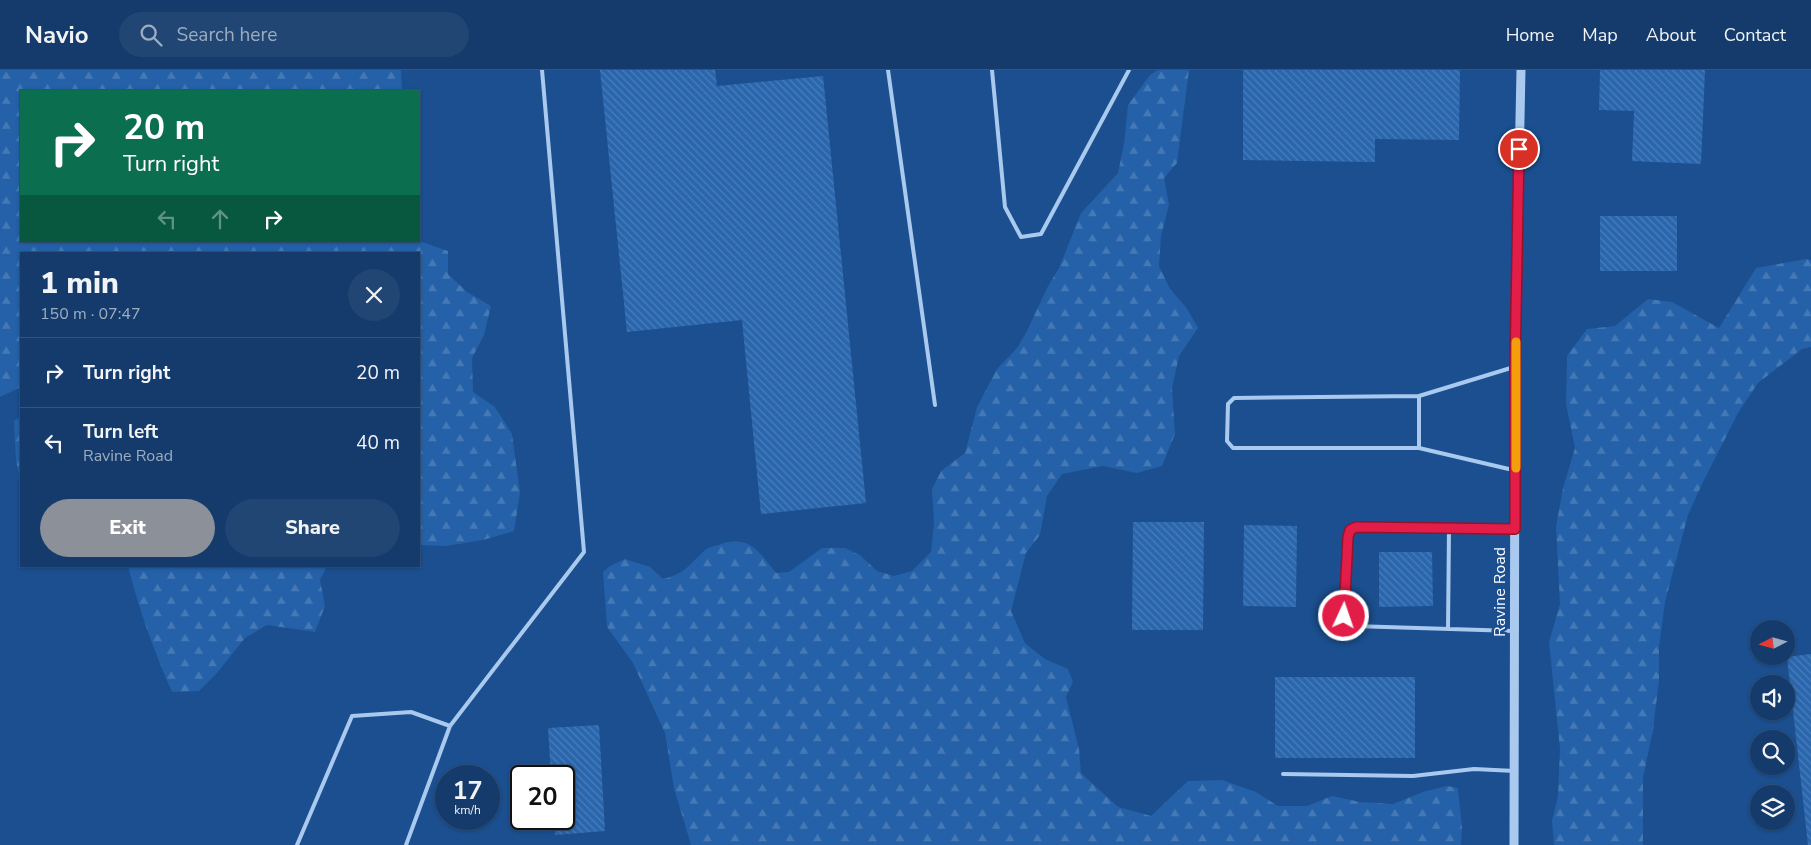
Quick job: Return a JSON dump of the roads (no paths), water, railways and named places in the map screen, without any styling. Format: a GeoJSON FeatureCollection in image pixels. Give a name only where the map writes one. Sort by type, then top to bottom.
{"type":"FeatureCollection","features":[{"type":"Feature","properties":{"kind":"street","name":"Ravine Road"},"geometry":{"type":"LineString","coordinates":[[1514,845],[1515,367],[1521,70]]}},
{"type":"Feature","properties":{"kind":"lane"},"geometry":{"type":"LineString","coordinates":[[406,845],[450,726],[584,552],[542,70]]}},
{"type":"Feature","properties":{"kind":"lane"},"geometry":{"type":"LineString","coordinates":[[888,70],[935,405]]}},
{"type":"Feature","properties":{"kind":"lane"},"geometry":{"type":"LineString","coordinates":[[992,70],[1005,206],[1020,237],[1041,234],[1129,70]]}},
{"type":"Feature","properties":{"kind":"lane"},"geometry":{"type":"LineString","coordinates":[[1515,367],[1419,396],[1234,398],[1228,404],[1227,441],[1233,448],[1419,448],[1516,470]]}},
{"type":"Feature","properties":{"kind":"lane"},"geometry":{"type":"LineString","coordinates":[[1419,396],[1419,448]]}},
{"type":"Feature","properties":{"kind":"lane"},"geometry":{"type":"LineString","coordinates":[[1514,631],[1353,626],[1348,623],[1344,616],[1348,537],[1350,530],[1356,527],[1515,529]]}},
{"type":"Feature","properties":{"kind":"lane"},"geometry":{"type":"LineString","coordinates":[[1448,629],[1449,529]]}},
{"type":"Feature","properties":{"kind":"lane"},"geometry":{"type":"LineString","coordinates":[[297,845],[352,716],[411,712],[450,726]]}},
{"type":"Feature","properties":{"kind":"lane"},"geometry":{"type":"LineString","coordinates":[[1283,774],[1413,776],[1474,769],[1515,771]]}}]}
